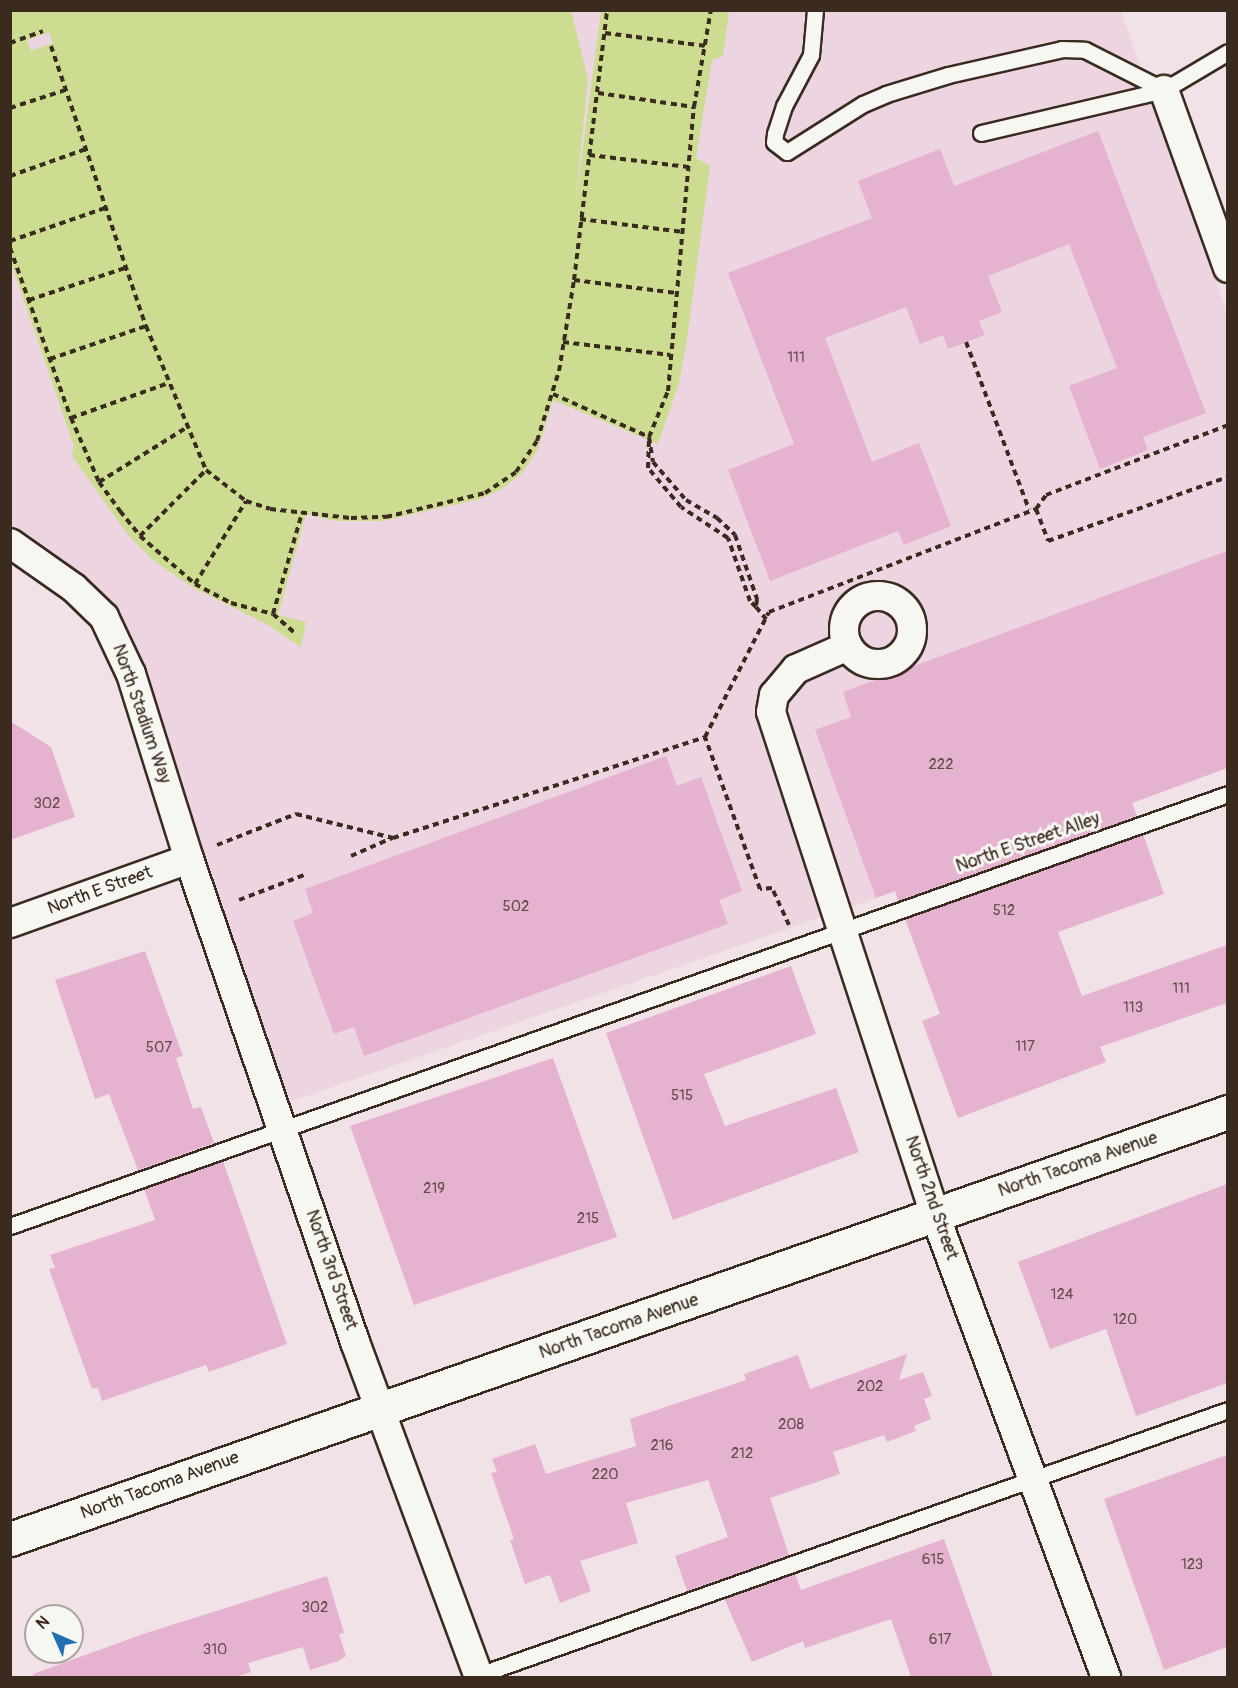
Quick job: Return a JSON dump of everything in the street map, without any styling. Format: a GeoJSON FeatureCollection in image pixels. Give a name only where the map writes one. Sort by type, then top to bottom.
{"type":"FeatureCollection","features":[{"type":"Feature","properties":{"kind":"street"},"geometry":{"type":"LineString","coordinates":[[1164,90],[1227,268]]}},
{"type":"Feature","properties":{"kind":"street","name":"North Stadium Way"},"geometry":{"type":"LineString","coordinates":[[10,543],[74,588],[104,616],[131,674],[189,859]]}},
{"type":"Feature","properties":{"kind":"street","name":"North 2nd Street"},"geometry":{"type":"LineString","coordinates":[[848,646],[796,669],[774,695],[771,712],[935,1215],[1035,1478],[1106,1677]]}},
{"type":"Feature","properties":{"kind":"street","name":"North E Street"},"geometry":{"type":"LineString","coordinates":[[13,917],[189,859]]}},
{"type":"Feature","properties":{"kind":"street","name":"North 3rd Street"},"geometry":{"type":"LineString","coordinates":[[189,859],[379,1410],[476,1676]]}},
{"type":"Feature","properties":{"kind":"street","name":"North Tacoma Avenue"},"geometry":{"type":"LineString","coordinates":[[10,1539],[1227,1112]]}},
{"type":"Feature","properties":{"kind":"lane"},"geometry":{"type":"LineString","coordinates":[[815,10],[811,55],[775,134],[774,142],[787,152],[862,104],[886,94],[948,75],[1062,49],[1085,50],[1164,90]]}},
{"type":"Feature","properties":{"kind":"lane"},"geometry":{"type":"LineString","coordinates":[[981,133],[1164,90],[1227,52]]}},
{"type":"Feature","properties":{"kind":"lane","name":"North E Street Alley"},"geometry":{"type":"LineString","coordinates":[[10,1226],[284,1131],[840,928],[1227,794]]}},
{"type":"Feature","properties":{"kind":"lane"},"geometry":{"type":"LineString","coordinates":[[476,1676],[1227,1410]]}},
{"type":"Feature","properties":{"kind":"path"},"geometry":{"type":"LineString","coordinates":[[51,46],[68,89],[146,326],[206,470],[246,501],[302,513],[351,518],[387,517],[485,493],[504,483],[527,457],[545,423],[553,394],[574,280],[608,10]]}},
{"type":"Feature","properties":{"kind":"path"},"geometry":{"type":"LineString","coordinates":[[711,10],[694,107],[668,391],[649,437],[648,468],[681,507],[728,538],[750,601],[766,619]]}},
{"type":"Feature","properties":{"kind":"path"},"geometry":{"type":"LineString","coordinates":[[10,43],[43,31]]}},
{"type":"Feature","properties":{"kind":"path"},"geometry":{"type":"LineString","coordinates":[[605,33],[706,46]]}},
{"type":"Feature","properties":{"kind":"path"},"geometry":{"type":"LineString","coordinates":[[10,108],[68,89]]}},
{"type":"Feature","properties":{"kind":"path"},"geometry":{"type":"LineString","coordinates":[[598,93],[694,107]]}},
{"type":"Feature","properties":{"kind":"path"},"geometry":{"type":"LineString","coordinates":[[10,176],[86,149]]}},
{"type":"Feature","properties":{"kind":"path"},"geometry":{"type":"LineString","coordinates":[[589,155],[688,167]]}},
{"type":"Feature","properties":{"kind":"path"},"geometry":{"type":"LineString","coordinates":[[10,241],[108,207]]}},
{"type":"Feature","properties":{"kind":"path"},"geometry":{"type":"LineString","coordinates":[[580,219],[683,232]]}},
{"type":"Feature","properties":{"kind":"path"},"geometry":{"type":"LineString","coordinates":[[10,248],[71,418],[99,483],[140,536],[195,584],[231,603],[273,614],[294,632]]}},
{"type":"Feature","properties":{"kind":"path"},"geometry":{"type":"LineString","coordinates":[[29,300],[128,267]]}},
{"type":"Feature","properties":{"kind":"path"},"geometry":{"type":"LineString","coordinates":[[574,280],[676,293]]}},
{"type":"Feature","properties":{"kind":"path"},"geometry":{"type":"LineString","coordinates":[[50,359],[146,326]]}},
{"type":"Feature","properties":{"kind":"path"},"geometry":{"type":"LineString","coordinates":[[563,342],[670,355]]}},
{"type":"Feature","properties":{"kind":"path"},"geometry":{"type":"LineString","coordinates":[[966,342],[1029,510]]}},
{"type":"Feature","properties":{"kind":"path"},"geometry":{"type":"LineString","coordinates":[[71,418],[170,383]]}},
{"type":"Feature","properties":{"kind":"path"},"geometry":{"type":"LineString","coordinates":[[553,394],[649,437]]}},
{"type":"Feature","properties":{"kind":"path"},"geometry":{"type":"LineString","coordinates":[[954,537],[1036,508],[1046,495],[1227,425]]}},
{"type":"Feature","properties":{"kind":"path"},"geometry":{"type":"LineString","coordinates":[[99,483],[189,426]]}},
{"type":"Feature","properties":{"kind":"path"},"geometry":{"type":"LineString","coordinates":[[649,437],[653,462],[679,492],[717,518],[735,535],[757,599],[756,608]]}},
{"type":"Feature","properties":{"kind":"path"},"geometry":{"type":"LineString","coordinates":[[140,536],[206,470]]}},
{"type":"Feature","properties":{"kind":"path"},"geometry":{"type":"LineString","coordinates":[[1036,508],[1048,541],[1227,477]]}},
{"type":"Feature","properties":{"kind":"path"},"geometry":{"type":"LineString","coordinates":[[195,584],[246,501]]}},
{"type":"Feature","properties":{"kind":"path"},"geometry":{"type":"LineString","coordinates":[[273,614],[302,513]]}},
{"type":"Feature","properties":{"kind":"path"},"geometry":{"type":"LineString","coordinates":[[351,856],[393,838],[705,737]]}},
{"type":"Feature","properties":{"kind":"path"},"geometry":{"type":"LineString","coordinates":[[217,845],[297,814],[393,838]]}},
{"type":"Feature","properties":{"kind":"path"},"geometry":{"type":"LineString","coordinates":[[239,900],[304,875]]}},
{"type":"Feature","properties":{"kind":"shaded area"},"geometry":{"type":"Polygon","coordinates":[[[10,11],[1121,11],[1227,313],[1227,768],[876,898],[275,1107],[117,641],[11,543],[10,11]]]}},
{"type":"Feature","properties":{"kind":"green space"},"geometry":{"type":"Polygon","coordinates":[[[10,11],[571,11],[588,79],[575,209],[601,11],[729,11],[723,56],[712,60],[696,158],[710,166],[687,339],[679,383],[658,444],[553,400],[538,449],[523,472],[502,489],[480,499],[382,521],[335,521],[306,514],[278,615],[306,622],[301,647],[268,625],[192,587],[153,560],[129,536],[72,456],[74,446],[11,263],[10,11]],[[49,32],[27,40],[31,51],[53,43],[49,32]]]}},
{"type":"Feature","properties":{"kind":"building"},"geometry":{"type":"Polygon","coordinates":[[[1098,131],[1206,413],[1143,437],[1148,450],[1100,469],[1069,386],[1117,368],[1069,244],[988,276],[1002,312],[979,321],[985,335],[948,349],[943,335],[920,344],[906,307],[825,338],[872,462],[919,443],[951,526],[904,545],[898,531],[770,581],[728,470],[794,444],[728,273],[872,218],[858,181],[940,149],[954,186],[1098,131]]]}},
{"type":"Feature","properties":{"kind":"building"},"geometry":{"type":"Polygon","coordinates":[[[1227,551],[1227,768],[1132,803],[1137,816],[898,901],[895,891],[876,898],[815,730],[851,717],[843,692],[1227,551]]]}},
{"type":"Feature","properties":{"kind":"building"},"geometry":{"type":"Polygon","coordinates":[[[10,721],[51,747],[75,817],[10,840],[10,721]]]}},
{"type":"Feature","properties":{"kind":"building"},"geometry":{"type":"Polygon","coordinates":[[[666,756],[677,786],[701,777],[742,891],[719,900],[728,924],[364,1056],[354,1027],[334,1034],[293,921],[313,913],[305,889],[666,756]]]}},
{"type":"Feature","properties":{"kind":"building"},"geometry":{"type":"Polygon","coordinates":[[[1143,834],[1164,894],[1058,932],[1082,996],[1227,945],[1227,1003],[1100,1047],[1106,1062],[958,1118],[922,1021],[940,1014],[905,919],[1143,834]]]}},
{"type":"Feature","properties":{"kind":"building"},"geometry":{"type":"Polygon","coordinates":[[[145,951],[183,1056],[176,1058],[193,1109],[201,1107],[214,1143],[138,1170],[109,1094],[95,1099],[55,980],[145,951]]]}},
{"type":"Feature","properties":{"kind":"building"},"geometry":{"type":"Polygon","coordinates":[[[791,966],[816,1034],[704,1074],[725,1126],[836,1088],[859,1152],[673,1220],[606,1033],[791,966]]]}},
{"type":"Feature","properties":{"kind":"building"},"geometry":{"type":"Polygon","coordinates":[[[553,1058],[617,1237],[414,1305],[350,1126],[553,1058]]]}},
{"type":"Feature","properties":{"kind":"building"},"geometry":{"type":"Polygon","coordinates":[[[223,1161],[287,1344],[209,1372],[206,1365],[102,1401],[98,1388],[92,1389],[49,1269],[55,1268],[50,1255],[155,1220],[144,1189],[223,1161]]]}},
{"type":"Feature","properties":{"kind":"building"},"geometry":{"type":"Polygon","coordinates":[[[1227,1184],[1227,1383],[1136,1416],[1106,1329],[1050,1349],[1018,1262],[1227,1184]]]}},
{"type":"Feature","properties":{"kind":"building"},"geometry":{"type":"Polygon","coordinates":[[[907,1354],[899,1380],[923,1372],[932,1396],[924,1399],[931,1419],[914,1426],[916,1431],[887,1442],[884,1435],[833,1452],[840,1474],[770,1498],[789,1555],[687,1591],[675,1556],[728,1537],[708,1480],[626,1503],[638,1543],[580,1561],[591,1591],[560,1603],[550,1575],[525,1584],[510,1540],[514,1539],[491,1473],[497,1472],[492,1459],[535,1444],[546,1474],[636,1446],[630,1419],[746,1380],[744,1374],[798,1355],[810,1389],[907,1354]]]}},
{"type":"Feature","properties":{"kind":"building"},"geometry":{"type":"Polygon","coordinates":[[[1227,1455],[1227,1647],[1164,1670],[1104,1499],[1227,1455]]]}},
{"type":"Feature","properties":{"kind":"building"},"geometry":{"type":"Polygon","coordinates":[[[944,1539],[993,1677],[911,1677],[891,1619],[805,1648],[803,1641],[752,1662],[724,1598],[795,1573],[801,1590],[944,1539]]]}},
{"type":"Feature","properties":{"kind":"building"},"geometry":{"type":"Polygon","coordinates":[[[327,1576],[344,1633],[339,1634],[346,1656],[310,1670],[303,1647],[248,1663],[251,1672],[236,1677],[34,1677],[33,1674],[60,1664],[84,1664],[84,1655],[143,1634],[327,1576]]]}}]}
